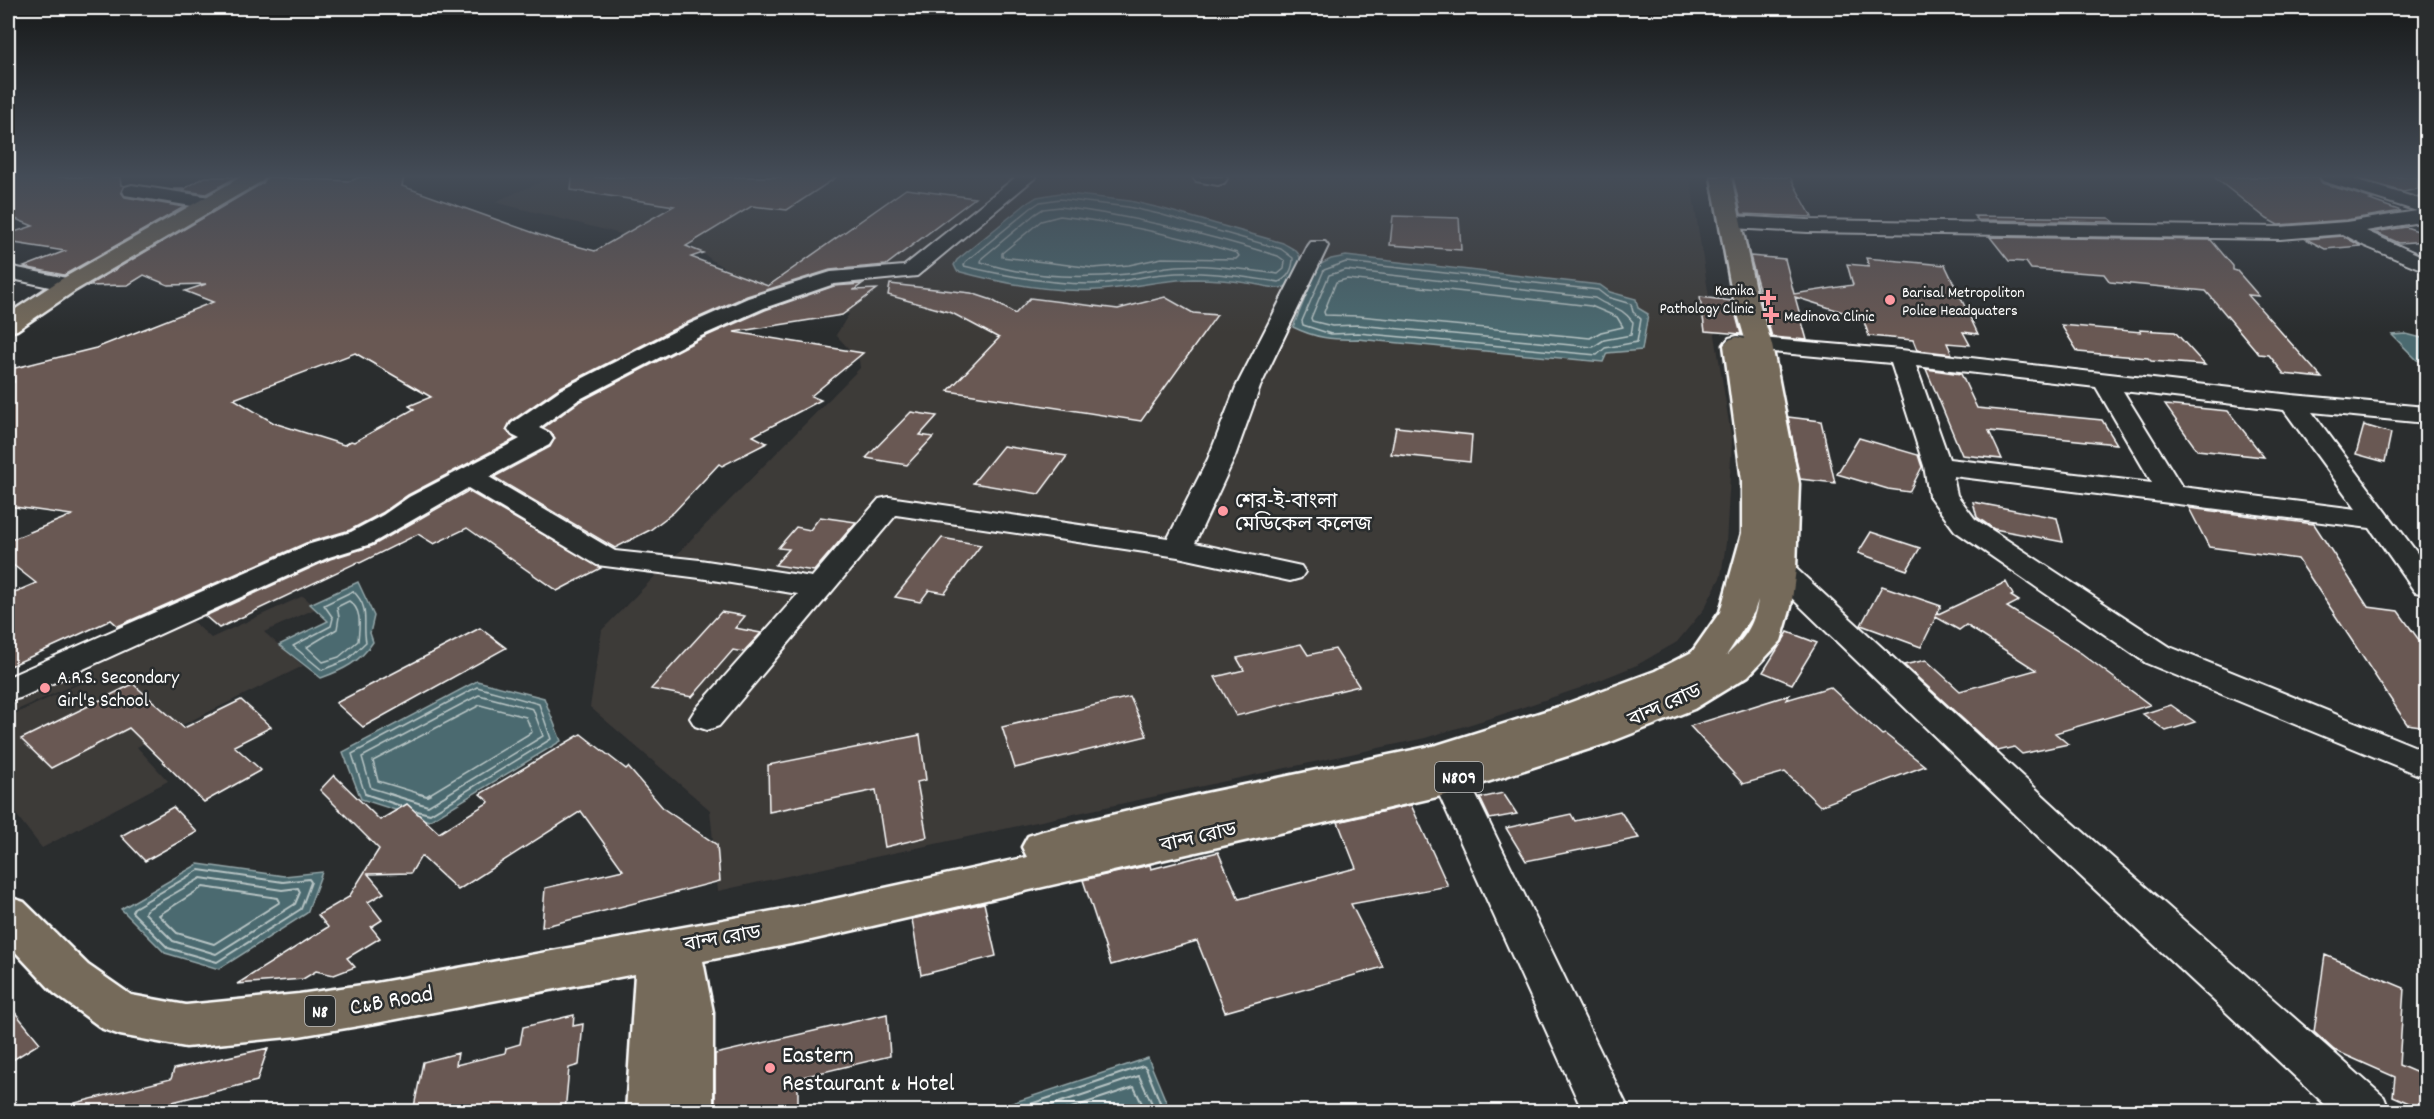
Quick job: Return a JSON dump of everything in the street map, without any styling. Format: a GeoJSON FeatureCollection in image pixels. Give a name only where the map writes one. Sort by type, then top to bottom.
{"type":"FeatureCollection","features":[{"type":"Feature","properties":{"kind":"main road"},"geometry":{"type":"LineString","coordinates":[[8,325],[68,285],[165,229]]}},
{"type":"Feature","properties":{"kind":"main road","name":"বান্দ রোড"},"geometry":{"type":"LineString","coordinates":[[667,947],[811,922],[1450,779],[1594,733],[1681,700],[1735,668],[1763,640],[1774,607],[1779,570],[1784,484],[1718,229]]}},
{"type":"Feature","properties":{"kind":"main road","name":"বান্দ রোড"},"geometry":{"type":"LineString","coordinates":[[667,947],[813,903],[1206,808],[1440,758],[1572,716],[1658,684],[1705,660],[1737,612],[1758,533],[1757,481],[1744,292],[1732,229]]}},
{"type":"Feature","properties":{"kind":"main road","name":"C&B Road"},"geometry":{"type":"LineString","coordinates":[[8,915],[71,979],[120,1014],[186,1026],[299,1015],[376,1003],[667,947]]}},
{"type":"Feature","properties":{"kind":"main road"},"geometry":{"type":"LineString","coordinates":[[652,1112],[659,968],[667,947],[679,958],[689,1012],[687,1112]]}},
{"type":"Feature","properties":{"kind":"street"},"geometry":{"type":"LineString","coordinates":[[8,690],[318,550],[361,538],[393,521],[419,503],[540,439],[521,429],[569,395],[711,322],[777,295],[831,278],[910,272],[963,229]]}},
{"type":"Feature","properties":{"kind":"street"},"geometry":{"type":"LineString","coordinates":[[2025,229],[2280,233],[2330,229]]}},
{"type":"Feature","properties":{"kind":"street"},"geometry":{"type":"LineString","coordinates":[[2348,229],[2372,242],[2427,265]]}},
{"type":"Feature","properties":{"kind":"street"},"geometry":{"type":"LineString","coordinates":[[1178,548],[1221,459],[1248,387],[1318,246]]}},
{"type":"Feature","properties":{"kind":"street"},"geometry":{"type":"LineString","coordinates":[[8,272],[68,285]]}},
{"type":"Feature","properties":{"kind":"street"},"geometry":{"type":"LineString","coordinates":[[1748,344],[1901,357],[2292,403],[2427,415]]}},
{"type":"Feature","properties":{"kind":"street"},"geometry":{"type":"LineString","coordinates":[[1901,357],[1938,466],[1943,496],[1965,525],[2158,655],[2254,692],[2427,765]]}},
{"type":"Feature","properties":{"kind":"street"},"geometry":{"type":"LineString","coordinates":[[2105,381],[2172,494]]}},
{"type":"Feature","properties":{"kind":"street"},"geometry":{"type":"LineString","coordinates":[[2292,403],[2423,575]]}},
{"type":"Feature","properties":{"kind":"street"},"geometry":{"type":"LineString","coordinates":[[1938,466],[2380,521]]}},
{"type":"Feature","properties":{"kind":"street"},"geometry":{"type":"LineString","coordinates":[[469,477],[608,559],[700,569],[820,588]]}},
{"type":"Feature","properties":{"kind":"street"},"geometry":{"type":"LineString","coordinates":[[707,718],[871,529],[889,505],[1178,548],[1290,572]]}},
{"type":"Feature","properties":{"kind":"street"},"geometry":{"type":"LineString","coordinates":[[1779,570],[2058,832],[2367,1112]]}},
{"type":"Feature","properties":{"kind":"street"},"geometry":{"type":"LineString","coordinates":[[1450,779],[1607,1112]]}},
{"type":"Feature","properties":{"kind":"shaded area","name":"শের-ই-বাংলা মেডিকেল কলেজ"},"geometry":{"type":"Polygon","coordinates":[[[602,229],[1698,229],[1732,442],[1726,543],[1721,576],[1704,609],[1677,642],[1637,665],[1580,688],[1494,717],[1425,738],[718,891],[710,810],[590,707],[602,630],[860,368],[859,360],[836,335],[849,314],[790,306],[716,263],[684,240],[637,238],[602,229]]]}},
{"type":"Feature","properties":{"kind":"shaded area"},"geometry":{"type":"Polygon","coordinates":[[[303,596],[317,608],[264,632],[303,666],[137,747],[168,781],[42,848],[8,804],[8,717],[92,678],[79,663],[186,615],[211,638],[303,596]],[[163,711],[21,739],[51,768],[163,711]]]}},
{"type":"Feature","properties":{"kind":"shaded area","name":"A.R.S. Secondary Girl's School"},"geometry":{"type":"Polygon","coordinates":[[[71,667],[82,681],[8,714],[8,694],[71,667]]]}},
{"type":"Feature","properties":{"kind":"water"},"geometry":{"type":"Polygon","coordinates":[[[995,229],[1235,229],[1283,243],[1298,253],[1300,263],[1292,282],[1279,288],[1234,281],[1193,279],[1080,291],[1027,286],[957,271],[954,265],[995,229]]]}},
{"type":"Feature","properties":{"kind":"water"},"geometry":{"type":"Polygon","coordinates":[[[1346,256],[1600,285],[1610,292],[1636,299],[1638,308],[1648,314],[1642,350],[1607,353],[1603,362],[1357,339],[1332,339],[1309,334],[1293,327],[1319,265],[1331,259],[1346,256]]]}},
{"type":"Feature","properties":{"kind":"water"},"geometry":{"type":"Polygon","coordinates":[[[2406,334],[2426,339],[2426,362],[2417,360],[2392,335],[2406,334]]]}},
{"type":"Feature","properties":{"kind":"water"},"geometry":{"type":"Polygon","coordinates":[[[358,582],[374,616],[370,633],[373,642],[350,664],[321,678],[279,645],[328,621],[310,604],[358,582]]]}},
{"type":"Feature","properties":{"kind":"water"},"geometry":{"type":"Polygon","coordinates":[[[477,681],[544,698],[561,741],[429,821],[361,799],[343,752],[477,681]]]}},
{"type":"Feature","properties":{"kind":"water"},"geometry":{"type":"Polygon","coordinates":[[[198,864],[284,876],[322,872],[307,913],[219,969],[165,953],[121,909],[198,864]]]}},
{"type":"Feature","properties":{"kind":"water"},"geometry":{"type":"Polygon","coordinates":[[[1148,1058],[1170,1111],[988,1111],[1148,1058]]]}},
{"type":"Feature","properties":{"kind":"building"},"geometry":{"type":"Polygon","coordinates":[[[23,229],[145,229],[64,275],[24,267],[65,251],[8,242],[8,234],[23,229]]]}},
{"type":"Feature","properties":{"kind":"building"},"geometry":{"type":"Polygon","coordinates":[[[184,229],[524,229],[595,251],[633,229],[714,229],[686,246],[703,253],[691,257],[768,286],[849,229],[934,229],[886,265],[830,270],[747,296],[684,324],[559,388],[510,422],[506,430],[515,439],[408,495],[382,513],[350,530],[306,543],[118,626],[111,620],[8,667],[8,595],[36,583],[8,561],[8,541],[72,515],[8,506],[8,384],[14,382],[11,369],[96,348],[213,302],[185,291],[206,284],[168,285],[144,275],[128,285],[87,286],[184,229]],[[355,353],[234,399],[274,423],[344,445],[351,441],[354,442],[414,409],[409,406],[431,397],[355,353]]]}},
{"type":"Feature","properties":{"kind":"building"},"geometry":{"type":"Polygon","coordinates":[[[1392,229],[1460,229],[1461,250],[1390,245],[1392,229]]]}},
{"type":"Feature","properties":{"kind":"building"},"geometry":{"type":"Polygon","coordinates":[[[2413,229],[2427,234],[2427,241],[2399,243],[2374,232],[2413,229]]]}},
{"type":"Feature","properties":{"kind":"building"},"geometry":{"type":"Polygon","coordinates":[[[2343,236],[2361,246],[2325,249],[2306,239],[2343,236]]]}},
{"type":"Feature","properties":{"kind":"building"},"geometry":{"type":"Polygon","coordinates":[[[1990,237],[2211,240],[2233,266],[2233,270],[2237,271],[2259,296],[2248,295],[2322,378],[2284,374],[2269,355],[2259,354],[2206,291],[2110,282],[2104,274],[2031,269],[2026,262],[2009,261],[1990,237]]]}},
{"type":"Feature","properties":{"kind":"building","name":"Barisal Metropoliton Police Headquaters"},"geometry":{"type":"Polygon","coordinates":[[[1750,256],[1785,259],[1794,294],[1853,285],[1847,264],[1869,266],[1866,258],[1945,265],[1978,334],[1963,332],[1970,345],[1947,343],[1952,354],[1917,350],[1913,340],[1869,336],[1862,316],[1795,297],[1807,340],[1772,337],[1750,256]]]}},
{"type":"Feature","properties":{"kind":"building"},"geometry":{"type":"Polygon","coordinates":[[[862,284],[854,290],[877,289],[842,315],[734,332],[863,353],[811,396],[821,400],[753,436],[767,443],[722,466],[719,464],[674,512],[650,530],[615,548],[494,477],[550,447],[555,438],[551,432],[543,428],[579,402],[702,338],[765,310],[834,286],[862,284]]]}},
{"type":"Feature","properties":{"kind":"building"},"geometry":{"type":"Polygon","coordinates":[[[890,284],[971,293],[992,300],[1015,314],[1030,298],[1118,309],[1165,297],[1193,313],[1217,315],[1141,421],[948,391],[999,338],[952,313],[888,295],[890,284]]]}},
{"type":"Feature","properties":{"kind":"building"},"geometry":{"type":"Polygon","coordinates":[[[1700,297],[1732,301],[1741,334],[1705,331],[1700,297]]]}},
{"type":"Feature","properties":{"kind":"building"},"geometry":{"type":"Polygon","coordinates":[[[2061,325],[2141,332],[2140,330],[2175,332],[2205,365],[2078,352],[2061,325]]]}},
{"type":"Feature","properties":{"kind":"building"},"geometry":{"type":"Polygon","coordinates":[[[1926,369],[1961,374],[1977,408],[2102,420],[2117,444],[1989,431],[2002,459],[1962,455],[1926,369]]]}},
{"type":"Feature","properties":{"kind":"building"},"geometry":{"type":"Polygon","coordinates":[[[2165,405],[2228,411],[2264,457],[2197,450],[2165,405]]]}},
{"type":"Feature","properties":{"kind":"building"},"geometry":{"type":"Polygon","coordinates":[[[911,412],[937,416],[920,435],[933,437],[907,465],[866,458],[911,412]]]}},
{"type":"Feature","properties":{"kind":"building"},"geometry":{"type":"Polygon","coordinates":[[[1788,417],[1821,421],[1835,483],[1800,479],[1788,417]]]}},
{"type":"Feature","properties":{"kind":"building"},"geometry":{"type":"Polygon","coordinates":[[[2364,425],[2391,433],[2385,462],[2356,454],[2364,425]]]}},
{"type":"Feature","properties":{"kind":"building"},"geometry":{"type":"Polygon","coordinates":[[[1396,427],[1472,435],[1470,462],[1391,454],[1396,427]]]}},
{"type":"Feature","properties":{"kind":"building"},"geometry":{"type":"Polygon","coordinates":[[[1859,438],[1918,455],[1922,467],[1909,492],[1888,489],[1837,474],[1859,438]]]}},
{"type":"Feature","properties":{"kind":"building"},"geometry":{"type":"Polygon","coordinates":[[[1003,446],[1067,456],[1039,494],[973,483],[1003,446]]]}},
{"type":"Feature","properties":{"kind":"building"},"geometry":{"type":"Polygon","coordinates":[[[468,491],[601,568],[557,591],[467,528],[434,544],[418,534],[219,628],[205,616],[330,559],[372,546],[468,491]]]}},
{"type":"Feature","properties":{"kind":"building"},"geometry":{"type":"Polygon","coordinates":[[[1973,502],[2057,518],[2063,542],[1994,529],[1977,517],[1973,502]]]}},
{"type":"Feature","properties":{"kind":"building"},"geometry":{"type":"Polygon","coordinates":[[[2189,508],[2314,524],[2368,607],[2398,611],[2427,651],[2427,727],[2407,724],[2298,559],[2209,547],[2189,508]]]}},
{"type":"Feature","properties":{"kind":"building"},"geometry":{"type":"Polygon","coordinates":[[[820,517],[856,522],[814,571],[775,565],[789,549],[778,548],[796,527],[810,530],[820,517]]]}},
{"type":"Feature","properties":{"kind":"building"},"geometry":{"type":"Polygon","coordinates":[[[1871,532],[1920,548],[1907,570],[1858,553],[1871,532]]]}},
{"type":"Feature","properties":{"kind":"building"},"geometry":{"type":"Polygon","coordinates":[[[942,538],[981,545],[945,593],[929,590],[920,602],[895,597],[942,538]]]}},
{"type":"Feature","properties":{"kind":"building"},"geometry":{"type":"Polygon","coordinates":[[[2006,582],[2013,595],[2011,596],[2019,601],[2007,607],[2081,653],[2150,705],[2055,733],[2068,744],[2022,754],[2014,747],[1998,751],[1904,665],[1926,660],[1960,691],[2036,670],[1966,625],[1959,630],[1936,617],[1921,647],[1861,625],[1882,586],[1941,606],[1936,615],[2006,582]]]}},
{"type":"Feature","properties":{"kind":"building"},"geometry":{"type":"Polygon","coordinates":[[[721,612],[745,616],[735,628],[761,633],[743,652],[733,650],[692,697],[651,689],[721,612]]]}},
{"type":"Feature","properties":{"kind":"building"},"geometry":{"type":"Polygon","coordinates":[[[480,628],[506,648],[363,727],[336,703],[480,628]]]}},
{"type":"Feature","properties":{"kind":"building"},"geometry":{"type":"Polygon","coordinates":[[[1788,632],[1817,643],[1792,684],[1763,672],[1788,632]]]}},
{"type":"Feature","properties":{"kind":"building"},"geometry":{"type":"Polygon","coordinates":[[[1301,644],[1308,655],[1335,649],[1359,686],[1236,716],[1215,677],[1244,670],[1237,658],[1301,644]]]}},
{"type":"Feature","properties":{"kind":"building"},"geometry":{"type":"Polygon","coordinates":[[[133,684],[184,728],[241,700],[271,727],[234,746],[261,770],[204,802],[129,728],[51,768],[21,739],[133,684]]]}},
{"type":"Feature","properties":{"kind":"building"},"geometry":{"type":"Polygon","coordinates":[[[1830,687],[1882,735],[1885,734],[1925,766],[1820,806],[1785,772],[1743,784],[1690,726],[1789,695],[1786,700],[1830,687]]]}},
{"type":"Feature","properties":{"kind":"building"},"geometry":{"type":"Polygon","coordinates":[[[1130,697],[1147,736],[1015,768],[1002,727],[1130,697]]]}},
{"type":"Feature","properties":{"kind":"building"},"geometry":{"type":"Polygon","coordinates":[[[2171,705],[2195,722],[2166,731],[2143,714],[2171,705]]]}},
{"type":"Feature","properties":{"kind":"building"},"geometry":{"type":"Polygon","coordinates":[[[581,734],[626,769],[628,767],[664,809],[717,845],[720,881],[542,927],[545,888],[623,870],[581,811],[458,890],[421,856],[411,873],[368,874],[384,893],[368,902],[382,920],[371,927],[380,938],[347,958],[355,967],[334,975],[316,971],[303,979],[237,984],[328,927],[318,915],[349,897],[379,849],[320,790],[334,775],[380,820],[407,804],[439,833],[489,802],[480,794],[581,734]]]}},
{"type":"Feature","properties":{"kind":"building"},"geometry":{"type":"Polygon","coordinates":[[[920,735],[926,780],[917,782],[927,837],[885,847],[876,790],[769,812],[768,765],[920,735]]]}},
{"type":"Feature","properties":{"kind":"building"},"geometry":{"type":"Polygon","coordinates":[[[1503,793],[1517,814],[1490,819],[1480,798],[1503,793]]]}},
{"type":"Feature","properties":{"kind":"building"},"geometry":{"type":"Polygon","coordinates":[[[1411,805],[1448,886],[1351,904],[1383,967],[1225,1012],[1197,941],[1111,965],[1083,880],[1150,865],[1151,869],[1218,852],[1239,899],[1356,868],[1338,822],[1411,805]]]}},
{"type":"Feature","properties":{"kind":"building"},"geometry":{"type":"Polygon","coordinates":[[[173,807],[197,832],[145,861],[121,836],[173,807]]]}},
{"type":"Feature","properties":{"kind":"building"},"geometry":{"type":"Polygon","coordinates":[[[1620,811],[1639,838],[1526,861],[1506,828],[1571,814],[1575,821],[1620,811]]]}},
{"type":"Feature","properties":{"kind":"building"},"geometry":{"type":"Polygon","coordinates":[[[984,903],[996,956],[921,975],[912,919],[984,903]]]}},
{"type":"Feature","properties":{"kind":"building"},"geometry":{"type":"Polygon","coordinates":[[[2325,955],[2404,988],[2399,1065],[2427,1077],[2427,1111],[2393,1096],[2395,1077],[2334,1050],[2314,1032],[2325,955]]]}},
{"type":"Feature","properties":{"kind":"building"},"geometry":{"type":"Polygon","coordinates":[[[8,1004],[40,1043],[8,1063],[8,1004]]]}},
{"type":"Feature","properties":{"kind":"building","name":"Eastern Restaurant & Hotel"},"geometry":{"type":"Polygon","coordinates":[[[887,1014],[890,1056],[798,1078],[798,1112],[715,1112],[715,1054],[887,1014]]]}},
{"type":"Feature","properties":{"kind":"building"},"geometry":{"type":"Polygon","coordinates":[[[574,1015],[573,1026],[583,1024],[579,1065],[569,1068],[565,1112],[413,1112],[423,1062],[458,1053],[456,1065],[505,1053],[506,1048],[520,1044],[523,1027],[574,1015]]]}},
{"type":"Feature","properties":{"kind":"building"},"geometry":{"type":"Polygon","coordinates":[[[268,1048],[257,1081],[132,1112],[76,1112],[75,1103],[171,1079],[174,1069],[268,1048]]]}},
{"type":"Feature","properties":{"kind":"place","name":"Kanika Pathology Clinic"},"geometry":{"type":"Point","coordinates":[1768,298]}},
{"type":"Feature","properties":{"kind":"place","name":"Barisal Metropoliton Police Headquaters"},"geometry":{"type":"Point","coordinates":[1890,300]}},
{"type":"Feature","properties":{"kind":"place","name":"Medinova Clinic"},"geometry":{"type":"Point","coordinates":[1771,315]}},
{"type":"Feature","properties":{"kind":"place","name":"শের-ই-বাংলা মেডিকেল কলেজ"},"geometry":{"type":"Point","coordinates":[1223,511]}},
{"type":"Feature","properties":{"kind":"place","name":"A.R.S. Secondary Girl's School"},"geometry":{"type":"Point","coordinates":[45,688]}},
{"type":"Feature","properties":{"kind":"place","name":"Eastern Restaurant & Hotel"},"geometry":{"type":"Point","coordinates":[770,1068]}}]}
